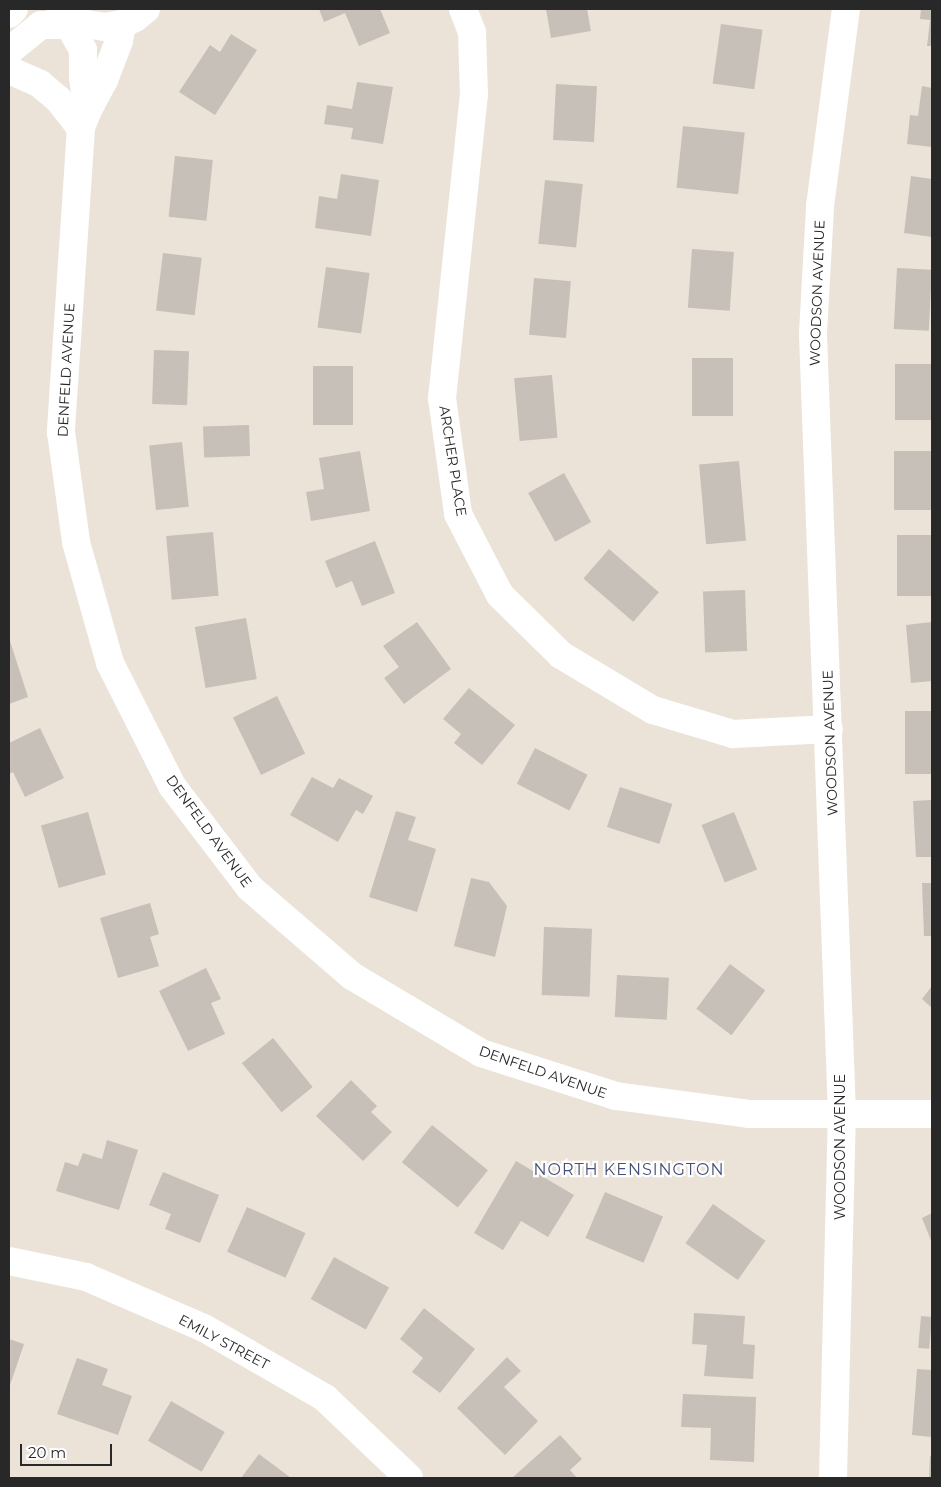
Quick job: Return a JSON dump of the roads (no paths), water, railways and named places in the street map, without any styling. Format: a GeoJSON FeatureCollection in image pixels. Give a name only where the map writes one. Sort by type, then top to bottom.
{"type":"FeatureCollection","features":[{"type":"Feature","properties":{"kind":"street"},"geometry":{"type":"LineString","coordinates":[[9,14],[14,9]]}},
{"type":"Feature","properties":{"kind":"street"},"geometry":{"type":"LineString","coordinates":[[9,51],[41,25],[69,17],[104,27],[122,24],[135,18],[146,9]]}},
{"type":"Feature","properties":{"kind":"street","name":"ARCHER PLACE"},"geometry":{"type":"LineString","coordinates":[[463,9],[472,32],[474,94],[442,398],[458,514],[500,595],[561,655],[653,710],[733,734],[830,729]]}},
{"type":"Feature","properties":{"kind":"street","name":"WOODSON AVENUE"},"geometry":{"type":"LineString","coordinates":[[833,1478],[842,1114],[830,729],[813,333],[820,206],[846,9]]}},
{"type":"Feature","properties":{"kind":"street","name":"DENFELD AVENUE"},"geometry":{"type":"LineString","coordinates":[[69,17],[83,50],[84,120],[61,432],[76,542],[115,672],[172,786],[250,888],[352,976],[481,1053],[616,1096],[749,1114],[932,1114]]}},
{"type":"Feature","properties":{"kind":"street","name":"DENFELD AVENUE"},"geometry":{"type":"LineString","coordinates":[[84,120],[104,80],[119,41],[122,24]]}},
{"type":"Feature","properties":{"kind":"street"},"geometry":{"type":"LineString","coordinates":[[9,70],[40,84],[84,120]]}},
{"type":"Feature","properties":{"kind":"street","name":"EMILY STREET"},"geometry":{"type":"LineString","coordinates":[[9,1261],[86,1277],[204,1328],[324,1398],[409,1478]]}},
{"type":"Feature","properties":{"kind":"district","name":"NORTH KENSINGTON"},"geometry":{"type":"Point","coordinates":[629,1170]}}]}
